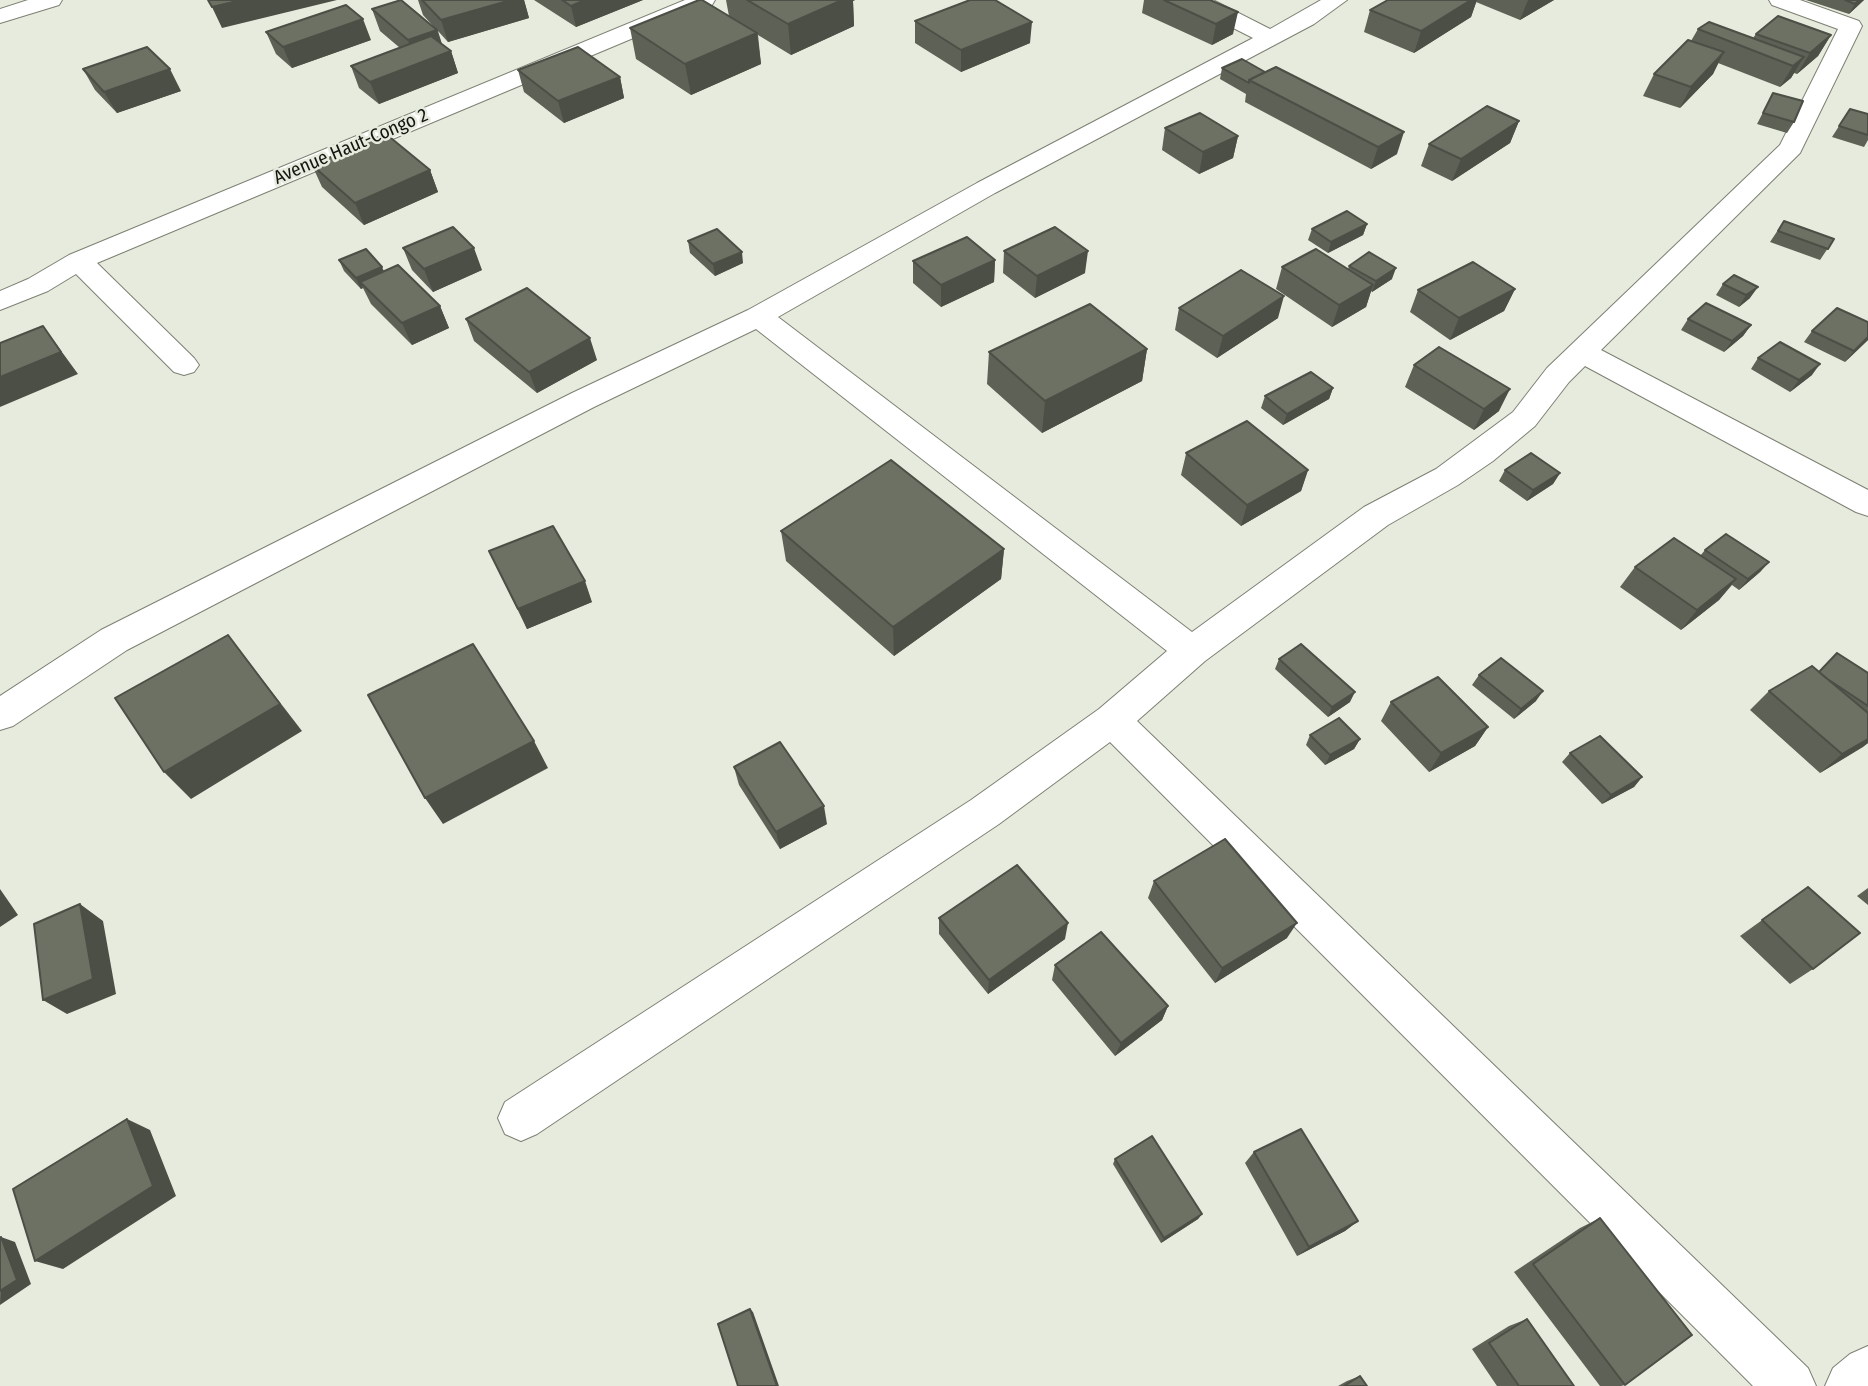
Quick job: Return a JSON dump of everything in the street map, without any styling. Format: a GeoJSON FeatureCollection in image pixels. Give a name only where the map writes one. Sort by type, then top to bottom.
{"type":"FeatureCollection","features":[{"type":"Feature","properties":{"kind":"street"},"geometry":{"type":"LineString","coordinates":[[6,10],[51,0]]}},
{"type":"Feature","properties":{"kind":"street","name":"Avenue Haut-Congo 2"},"geometry":{"type":"LineString","coordinates":[[0,301],[38,285],[79,261],[704,0]]}},
{"type":"Feature","properties":{"kind":"street"},"geometry":{"type":"LineString","coordinates":[[1196,0],[1271,38]]}},
{"type":"Feature","properties":{"kind":"street"},"geometry":{"type":"LineString","coordinates":[[0,715],[114,640],[583,400],[758,316],[986,188],[1271,38],[1336,0]]}},
{"type":"Feature","properties":{"kind":"street"},"geometry":{"type":"LineString","coordinates":[[521,1118],[985,812],[1112,720],[1192,651],[1376,516],[1447,477],[1524,419],[1558,374],[1791,148],[1859,15],[1780,0]]}},
{"type":"Feature","properties":{"kind":"street"},"geometry":{"type":"LineString","coordinates":[[79,261],[184,365]]}},
{"type":"Feature","properties":{"kind":"street"},"geometry":{"type":"LineString","coordinates":[[758,316],[1192,651]]}},
{"type":"Feature","properties":{"kind":"street"},"geometry":{"type":"LineString","coordinates":[[1581,352],[1868,504]]}},
{"type":"Feature","properties":{"kind":"street"},"geometry":{"type":"LineString","coordinates":[[1112,720],[1790,1386]]}},
{"type":"Feature","properties":{"kind":"street"},"geometry":{"type":"LineString","coordinates":[[1851,1386],[1868,1372]]}},
{"type":"Feature","properties":{"kind":"building"},"geometry":{"type":"Polygon","coordinates":[[[208,0],[242,0],[212,7],[208,0]]]}},
{"type":"Feature","properties":{"kind":"building"},"geometry":{"type":"Polygon","coordinates":[[[401,0],[437,30],[408,40],[372,9],[401,0]]]}},
{"type":"Feature","properties":{"kind":"building"},"geometry":{"type":"Polygon","coordinates":[[[422,0],[511,0],[441,20],[422,0]]]}},
{"type":"Feature","properties":{"kind":"building"},"geometry":{"type":"Polygon","coordinates":[[[562,0],[585,0],[571,6],[562,0]]]}},
{"type":"Feature","properties":{"kind":"building"},"geometry":{"type":"Polygon","coordinates":[[[699,0],[757,33],[685,64],[630,28],[699,0]]]}},
{"type":"Feature","properties":{"kind":"building"},"geometry":{"type":"Polygon","coordinates":[[[747,0],[842,0],[788,24],[747,0]]]}},
{"type":"Feature","properties":{"kind":"building"},"geometry":{"type":"Polygon","coordinates":[[[970,0],[995,0],[1032,22],[961,50],[915,21],[970,0]]]}},
{"type":"Feature","properties":{"kind":"building"},"geometry":{"type":"Polygon","coordinates":[[[1164,0],[1210,0],[1238,12],[1216,24],[1164,0]]]}},
{"type":"Feature","properties":{"kind":"building"},"geometry":{"type":"Polygon","coordinates":[[[1388,0],[1471,0],[1421,31],[1370,10],[1388,0]]]}},
{"type":"Feature","properties":{"kind":"building"},"geometry":{"type":"Polygon","coordinates":[[[346,5],[363,19],[283,47],[266,32],[346,5]]]}},
{"type":"Feature","properties":{"kind":"building"},"geometry":{"type":"Polygon","coordinates":[[[1778,16],[1831,35],[1810,53],[1756,34],[1778,16]]]}},
{"type":"Feature","properties":{"kind":"building"},"geometry":{"type":"Polygon","coordinates":[[[1709,22],[1804,57],[1793,66],[1698,29],[1709,22]]]}},
{"type":"Feature","properties":{"kind":"building"},"geometry":{"type":"Polygon","coordinates":[[[431,36],[451,51],[370,82],[351,66],[431,36]]]}},
{"type":"Feature","properties":{"kind":"building"},"geometry":{"type":"Polygon","coordinates":[[[1688,40],[1724,52],[1691,87],[1654,74],[1688,40]]]}},
{"type":"Feature","properties":{"kind":"building"},"geometry":{"type":"Polygon","coordinates":[[[147,47],[170,69],[104,92],[83,69],[147,47]]]}},
{"type":"Feature","properties":{"kind":"building"},"geometry":{"type":"Polygon","coordinates":[[[578,47],[620,77],[558,101],[518,70],[578,47]]]}},
{"type":"Feature","properties":{"kind":"building"},"geometry":{"type":"Polygon","coordinates":[[[1242,59],[1265,72],[1249,80],[1249,83],[1222,68],[1242,59]]]}},
{"type":"Feature","properties":{"kind":"building"},"geometry":{"type":"Polygon","coordinates":[[[1276,67],[1404,132],[1378,147],[1249,80],[1276,67]]]}},
{"type":"Feature","properties":{"kind":"building"},"geometry":{"type":"Polygon","coordinates":[[[1773,93],[1803,101],[1794,122],[1763,113],[1773,93]]]}},
{"type":"Feature","properties":{"kind":"building"},"geometry":{"type":"Polygon","coordinates":[[[1487,106],[1519,121],[1461,159],[1429,144],[1487,106]]]}},
{"type":"Feature","properties":{"kind":"building"},"geometry":{"type":"Polygon","coordinates":[[[1850,109],[1868,114],[1868,135],[1839,126],[1850,109]]]}},
{"type":"Feature","properties":{"kind":"building"},"geometry":{"type":"Polygon","coordinates":[[[1200,113],[1238,136],[1203,152],[1165,128],[1200,113]]]}},
{"type":"Feature","properties":{"kind":"building"},"geometry":{"type":"Polygon","coordinates":[[[386,134],[430,170],[355,203],[312,165],[386,134]]]}},
{"type":"Feature","properties":{"kind":"building"},"geometry":{"type":"Polygon","coordinates":[[[1347,211],[1367,224],[1331,242],[1312,229],[1347,211]]]}},
{"type":"Feature","properties":{"kind":"building"},"geometry":{"type":"Polygon","coordinates":[[[1784,221],[1834,239],[1828,249],[1778,231],[1784,221]]]}},
{"type":"Feature","properties":{"kind":"building"},"geometry":{"type":"Polygon","coordinates":[[[453,227],[474,248],[424,269],[403,248],[453,227]]]}},
{"type":"Feature","properties":{"kind":"building"},"geometry":{"type":"Polygon","coordinates":[[[1055,227],[1088,251],[1037,276],[1004,251],[1055,227]]]}},
{"type":"Feature","properties":{"kind":"building"},"geometry":{"type":"Polygon","coordinates":[[[717,229],[742,252],[713,264],[688,241],[717,229]]]}},
{"type":"Feature","properties":{"kind":"building"},"geometry":{"type":"Polygon","coordinates":[[[967,237],[995,260],[941,285],[913,261],[967,237]]]}},
{"type":"Feature","properties":{"kind":"building"},"geometry":{"type":"Polygon","coordinates":[[[366,249],[382,267],[356,278],[339,260],[366,249]]]}},
{"type":"Feature","properties":{"kind":"building"},"geometry":{"type":"Polygon","coordinates":[[[1316,249],[1373,285],[1339,305],[1282,267],[1316,249]]]}},
{"type":"Feature","properties":{"kind":"building"},"geometry":{"type":"Polygon","coordinates":[[[1369,252],[1396,268],[1376,281],[1349,266],[1369,252]]]}},
{"type":"Feature","properties":{"kind":"building"},"geometry":{"type":"Polygon","coordinates":[[[1473,262],[1515,289],[1459,318],[1418,290],[1473,262]]]}},
{"type":"Feature","properties":{"kind":"building"},"geometry":{"type":"Polygon","coordinates":[[[398,265],[440,306],[402,323],[360,282],[398,265]]]}},
{"type":"Feature","properties":{"kind":"building"},"geometry":{"type":"Polygon","coordinates":[[[1241,270],[1284,296],[1223,336],[1179,308],[1241,270]]]}},
{"type":"Feature","properties":{"kind":"building"},"geometry":{"type":"Polygon","coordinates":[[[1734,275],[1758,287],[1746,295],[1723,284],[1734,275]]]}},
{"type":"Feature","properties":{"kind":"building"},"geometry":{"type":"Polygon","coordinates":[[[527,288],[590,338],[529,372],[466,319],[527,288]]]}},
{"type":"Feature","properties":{"kind":"building"},"geometry":{"type":"Polygon","coordinates":[[[1706,303],[1751,325],[1732,341],[1688,319],[1706,303]]]}},
{"type":"Feature","properties":{"kind":"building"},"geometry":{"type":"Polygon","coordinates":[[[1090,304],[1147,349],[1045,401],[989,352],[1090,304]]]}},
{"type":"Feature","properties":{"kind":"building"},"geometry":{"type":"Polygon","coordinates":[[[1837,308],[1868,322],[1868,337],[1854,351],[1812,331],[1837,308]]]}},
{"type":"Feature","properties":{"kind":"building"},"geometry":{"type":"Polygon","coordinates":[[[43,326],[61,352],[0,377],[0,343],[43,326]]]}},
{"type":"Feature","properties":{"kind":"building"},"geometry":{"type":"Polygon","coordinates":[[[1780,342],[1820,364],[1799,380],[1758,358],[1780,342]]]}},
{"type":"Feature","properties":{"kind":"building"},"geometry":{"type":"Polygon","coordinates":[[[1439,347],[1510,389],[1484,409],[1414,365],[1439,347]]]}},
{"type":"Feature","properties":{"kind":"building"},"geometry":{"type":"Polygon","coordinates":[[[1311,372],[1333,388],[1287,414],[1265,396],[1311,372]]]}},
{"type":"Feature","properties":{"kind":"building"},"geometry":{"type":"Polygon","coordinates":[[[1247,421],[1308,470],[1247,505],[1186,453],[1247,421]]]}},
{"type":"Feature","properties":{"kind":"building"},"geometry":{"type":"Polygon","coordinates":[[[1531,453],[1560,473],[1533,490],[1505,470],[1531,453]]]}},
{"type":"Feature","properties":{"kind":"building"},"geometry":{"type":"Polygon","coordinates":[[[891,460],[1004,549],[893,627],[781,531],[891,460]]]}},
{"type":"Feature","properties":{"kind":"building"},"geometry":{"type":"Polygon","coordinates":[[[553,526],[585,581],[518,609],[489,551],[553,526]]]}},
{"type":"Feature","properties":{"kind":"building"},"geometry":{"type":"Polygon","coordinates":[[[1726,534],[1769,562],[1748,579],[1705,550],[1726,534]]]}},
{"type":"Feature","properties":{"kind":"building"},"geometry":{"type":"Polygon","coordinates":[[[1674,538],[1736,579],[1697,610],[1635,567],[1674,538]]]}},
{"type":"Feature","properties":{"kind":"building"},"geometry":{"type":"Polygon","coordinates":[[[228,635],[280,704],[164,772],[115,698],[228,635]]]}},
{"type":"Feature","properties":{"kind":"building"},"geometry":{"type":"Polygon","coordinates":[[[473,644],[534,741],[425,798],[368,695],[473,644]]]}},
{"type":"Feature","properties":{"kind":"building"},"geometry":{"type":"Polygon","coordinates":[[[1301,644],[1355,692],[1332,707],[1279,659],[1301,644]]]}},
{"type":"Feature","properties":{"kind":"building"},"geometry":{"type":"Polygon","coordinates":[[[1837,653],[1868,673],[1868,706],[1819,672],[1837,653]]]}},
{"type":"Feature","properties":{"kind":"building"},"geometry":{"type":"Polygon","coordinates":[[[1501,658],[1543,691],[1521,709],[1479,675],[1501,658]]]}},
{"type":"Feature","properties":{"kind":"building"},"geometry":{"type":"Polygon","coordinates":[[[1812,666],[1868,713],[1868,739],[1842,754],[1769,691],[1812,666]]]}},
{"type":"Feature","properties":{"kind":"building"},"geometry":{"type":"Polygon","coordinates":[[[1438,677],[1488,727],[1441,753],[1391,702],[1438,677]]]}},
{"type":"Feature","properties":{"kind":"building"},"geometry":{"type":"Polygon","coordinates":[[[1339,718],[1360,739],[1330,755],[1310,735],[1339,718]]]}},
{"type":"Feature","properties":{"kind":"building"},"geometry":{"type":"Polygon","coordinates":[[[1600,736],[1642,777],[1611,795],[1570,753],[1600,736]]]}},
{"type":"Feature","properties":{"kind":"building"},"geometry":{"type":"Polygon","coordinates":[[[780,742],[824,806],[776,832],[734,767],[780,742]]]}},
{"type":"Feature","properties":{"kind":"building"},"geometry":{"type":"Polygon","coordinates":[[[1225,839],[1297,923],[1222,968],[1154,881],[1225,839]]]}},
{"type":"Feature","properties":{"kind":"building"},"geometry":{"type":"Polygon","coordinates":[[[1017,865],[1068,923],[989,980],[939,918],[1017,865]]]}},
{"type":"Feature","properties":{"kind":"building"},"geometry":{"type":"Polygon","coordinates":[[[1808,887],[1860,933],[1813,969],[1762,920],[1808,887]]]}},
{"type":"Feature","properties":{"kind":"building"},"geometry":{"type":"Polygon","coordinates":[[[80,904],[93,979],[43,1000],[34,924],[80,904]]]}},
{"type":"Feature","properties":{"kind":"building"},"geometry":{"type":"Polygon","coordinates":[[[1101,932],[1168,1006],[1121,1043],[1055,965],[1101,932]]]}},
{"type":"Feature","properties":{"kind":"building"},"geometry":{"type":"Polygon","coordinates":[[[127,1119],[153,1186],[35,1261],[13,1189],[127,1119]]]}},
{"type":"Feature","properties":{"kind":"building"},"geometry":{"type":"Polygon","coordinates":[[[1301,1129],[1358,1221],[1309,1247],[1254,1152],[1301,1129]]]}},
{"type":"Feature","properties":{"kind":"building"},"geometry":{"type":"Polygon","coordinates":[[[1152,1136],[1202,1214],[1164,1238],[1115,1159],[1152,1136]]]}},
{"type":"Feature","properties":{"kind":"building"},"geometry":{"type":"Polygon","coordinates":[[[1600,1218],[1692,1335],[1625,1385],[1533,1264],[1600,1218]]]}},
{"type":"Feature","properties":{"kind":"building"},"geometry":{"type":"Polygon","coordinates":[[[0,1238],[17,1280],[0,1291],[0,1238]]]}},
{"type":"Feature","properties":{"kind":"building"},"geometry":{"type":"Polygon","coordinates":[[[750,1309],[777,1386],[738,1386],[718,1324],[750,1309]]]}},
{"type":"Feature","properties":{"kind":"building"},"geometry":{"type":"Polygon","coordinates":[[[1527,1319],[1574,1386],[1519,1386],[1489,1343],[1527,1319]]]}},
{"type":"Feature","properties":{"kind":"building"},"geometry":{"type":"Polygon","coordinates":[[[1360,1376],[1367,1386],[1344,1386],[1360,1376]]]}}]}
